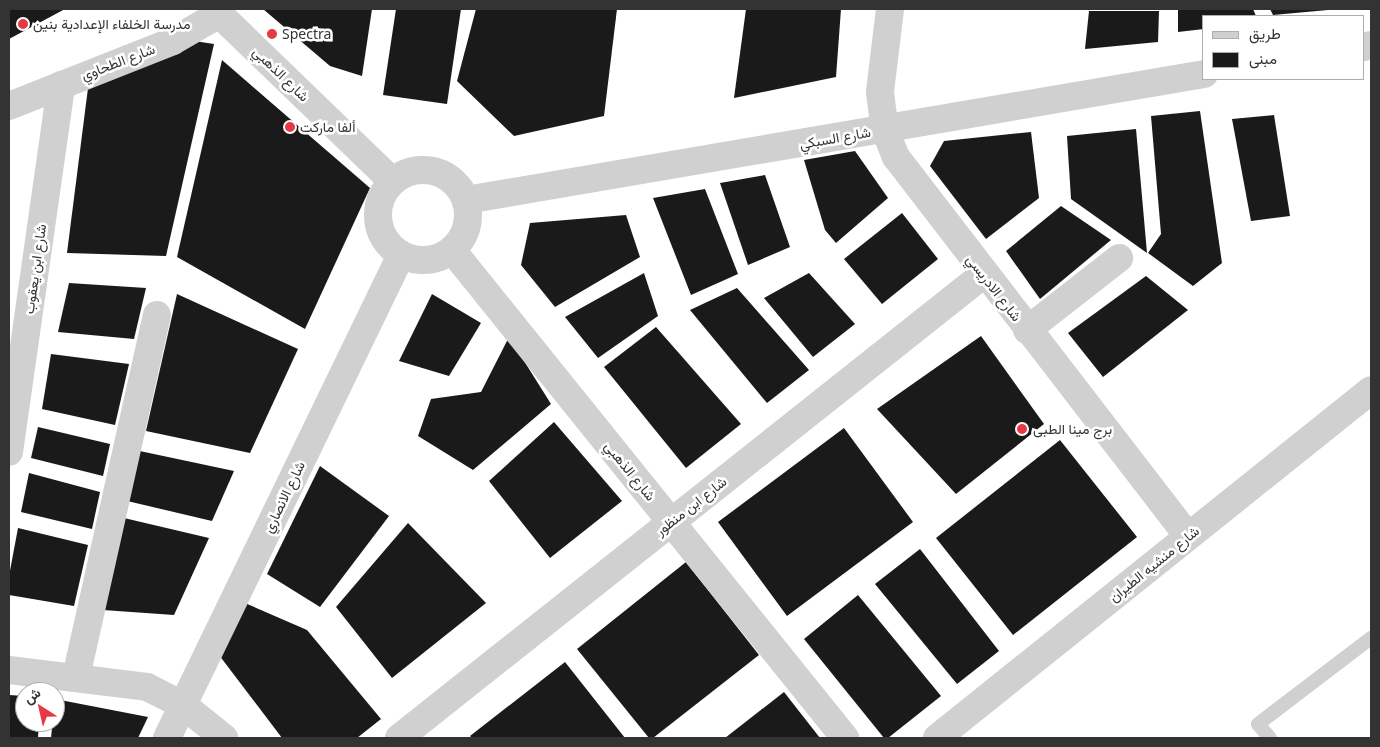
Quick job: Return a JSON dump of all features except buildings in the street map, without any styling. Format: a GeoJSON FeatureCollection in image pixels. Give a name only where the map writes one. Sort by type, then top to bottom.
{"type":"FeatureCollection","features":[{"type":"Feature","properties":{"kind":"street","name":"شارع الادريسي"},"geometry":{"type":"LineString","coordinates":[[890,9],[880,80],[885,130],[904,170],[1188,536]]}},
{"type":"Feature","properties":{"kind":"street","name":"شارع الطحاوي"},"geometry":{"type":"LineString","coordinates":[[9,106],[173,41],[218,10]]}},
{"type":"Feature","properties":{"kind":"street","name":"شارع الذهبي"},"geometry":{"type":"LineString","coordinates":[[218,10],[392,180]]}},
{"type":"Feature","properties":{"kind":"street","name":"شارع السبكي"},"geometry":{"type":"LineString","coordinates":[[466,200],[885,130],[1202,74]]}},
{"type":"Feature","properties":{"kind":"street","name":"شارع ابن يعقوب"},"geometry":{"type":"LineString","coordinates":[[9,452],[61,85]]}},
{"type":"Feature","properties":{"kind":"street"},"geometry":{"type":"LineString","coordinates":[[416,170],[441,172],[460,188],[466,200],[468,221],[452,250],[422,260],[401,255],[383,238],[377,214],[382,196],[392,180],[416,170]]}},
{"type":"Feature","properties":{"kind":"street","name":"شارع الذهبي"},"geometry":{"type":"LineString","coordinates":[[452,250],[845,738]]}},
{"type":"Feature","properties":{"kind":"street","name":"شارع الانصاري"},"geometry":{"type":"LineString","coordinates":[[167,738],[401,255]]}},
{"type":"Feature","properties":{"kind":"street"},"geometry":{"type":"LineString","coordinates":[[1027,330],[1119,258]]}},
{"type":"Feature","properties":{"kind":"street","name":"شارع ابن منظور"},"geometry":{"type":"LineString","coordinates":[[399,738],[984,274]]}},
{"type":"Feature","properties":{"kind":"street"},"geometry":{"type":"LineString","coordinates":[[76,677],[157,315]]}},
{"type":"Feature","properties":{"kind":"street","name":"شارع منشيه الطيران"},"geometry":{"type":"LineString","coordinates":[[937,738],[1371,390]]}},
{"type":"Feature","properties":{"kind":"street"},"geometry":{"type":"LineString","coordinates":[[9,670],[76,677],[147,688],[184,705],[224,738]]}},
{"type":"Feature","properties":{"kind":"lane"},"geometry":{"type":"LineString","coordinates":[[1270,738],[1258,724],[1371,638]]}},
{"type":"Feature","properties":{"kind":"place","name":"مدرسة الخلفاء الإعدادية بنين"},"geometry":{"type":"Point","coordinates":[23,24]}},
{"type":"Feature","properties":{"kind":"place","name":"Spectra"},"geometry":{"type":"Point","coordinates":[272,34]}},
{"type":"Feature","properties":{"kind":"place","name":"ألفا ماركت"},"geometry":{"type":"Point","coordinates":[290,127]}},
{"type":"Feature","properties":{"kind":"place","name":"برج مينا الطبى"},"geometry":{"type":"Point","coordinates":[1022,429]}}]}
